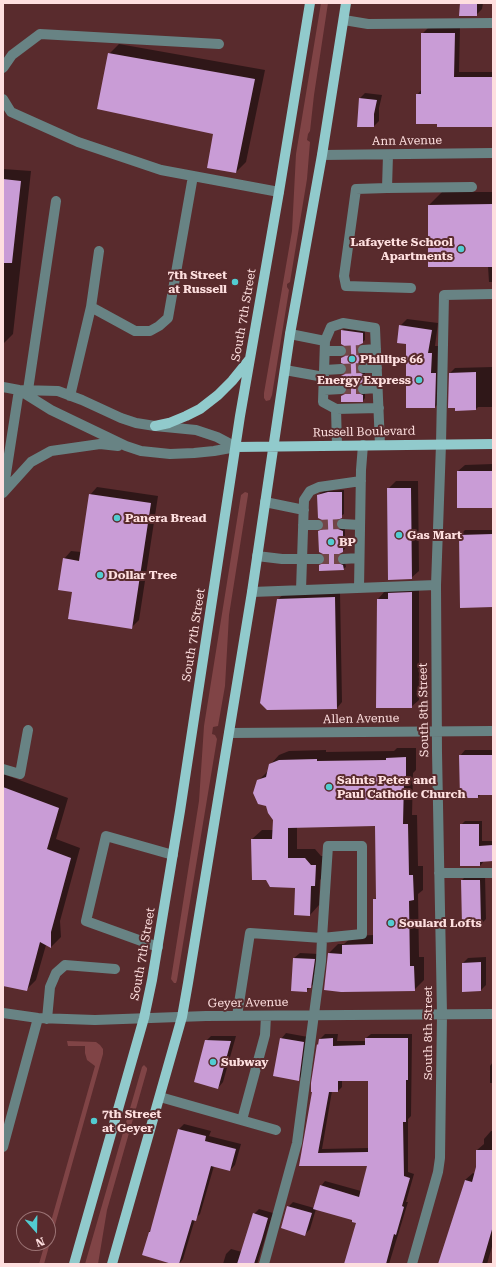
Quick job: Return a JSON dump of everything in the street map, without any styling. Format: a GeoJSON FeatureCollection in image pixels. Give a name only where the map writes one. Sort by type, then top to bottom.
{"type":"FeatureCollection","features":[{"type":"Feature","properties":{"kind":"main road","name":"South 7th Street"},"geometry":{"type":"LineString","coordinates":[[74,1264],[144,1018],[158,947],[250,358],[310,3]]}},
{"type":"Feature","properties":{"kind":"main road"},"geometry":{"type":"LineString","coordinates":[[112,1264],[182,1017],[252,592],[290,334],[322,155],[346,3]]}},
{"type":"Feature","properties":{"kind":"main road"},"geometry":{"type":"LineString","coordinates":[[155,426],[170,423],[200,409],[232,381],[250,358]]}},
{"type":"Feature","properties":{"kind":"main road","name":"Russell Boulevard"},"geometry":{"type":"LineString","coordinates":[[236,446],[493,444]]}},
{"type":"Feature","properties":{"kind":"street"},"geometry":{"type":"LineString","coordinates":[[344,20],[368,24],[493,23]]}},
{"type":"Feature","properties":{"kind":"street"},"geometry":{"type":"LineString","coordinates":[[3,68],[12,55],[40,34],[219,44]]}},
{"type":"Feature","properties":{"kind":"street"},"geometry":{"type":"LineString","coordinates":[[3,99],[12,112],[78,142],[161,170],[279,192]]}},
{"type":"Feature","properties":{"kind":"street","name":"Ann Avenue"},"geometry":{"type":"LineString","coordinates":[[322,155],[493,154]]}},
{"type":"Feature","properties":{"kind":"street"},"geometry":{"type":"LineString","coordinates":[[387,188],[388,155]]}},
{"type":"Feature","properties":{"kind":"street"},"geometry":{"type":"LineString","coordinates":[[91,307],[135,331],[150,331],[160,326],[168,318],[193,176]]}},
{"type":"Feature","properties":{"kind":"street"},"geometry":{"type":"LineString","coordinates":[[411,288],[346,286],[344,276],[356,189],[472,187]]}},
{"type":"Feature","properties":{"kind":"street"},"geometry":{"type":"LineString","coordinates":[[3,494],[24,390],[56,201]]}},
{"type":"Feature","properties":{"kind":"street"},"geometry":{"type":"LineString","coordinates":[[70,396],[91,307],[99,251]]}},
{"type":"Feature","properties":{"kind":"street","name":"South 8th Street"},"geometry":{"type":"LineString","coordinates":[[412,1264],[438,1172],[440,1158],[442,1014],[436,585],[444,295],[493,294]]}},
{"type":"Feature","properties":{"kind":"street"},"geometry":{"type":"LineString","coordinates":[[378,408],[336,409],[323,402],[325,346],[331,328],[343,323],[375,328],[380,445]]}},
{"type":"Feature","properties":{"kind":"street"},"geometry":{"type":"LineString","coordinates":[[290,334],[341,350]]}},
{"type":"Feature","properties":{"kind":"street"},"geometry":{"type":"LineString","coordinates":[[363,350],[376,349]]}},
{"type":"Feature","properties":{"kind":"street"},"geometry":{"type":"LineString","coordinates":[[363,368],[377,368]]}},
{"type":"Feature","properties":{"kind":"street"},"geometry":{"type":"LineString","coordinates":[[285,370],[324,373],[341,369]]}},
{"type":"Feature","properties":{"kind":"street","name":"Russell Boulevard"},"geometry":{"type":"LineString","coordinates":[[3,387],[24,390],[58,391],[136,423],[196,430],[217,437],[236,446]]}},
{"type":"Feature","properties":{"kind":"street"},"geometry":{"type":"LineString","coordinates":[[363,389],[378,388]]}},
{"type":"Feature","properties":{"kind":"street","name":"Russell Boulevard"},"geometry":{"type":"LineString","coordinates":[[24,390],[51,410],[126,446],[141,451],[170,454],[214,451],[236,446]]}},
{"type":"Feature","properties":{"kind":"street"},"geometry":{"type":"LineString","coordinates":[[324,390],[341,390]]}},
{"type":"Feature","properties":{"kind":"street"},"geometry":{"type":"LineString","coordinates":[[336,409],[337,445]]}},
{"type":"Feature","properties":{"kind":"street"},"geometry":{"type":"LineString","coordinates":[[3,494],[31,462],[51,451],[100,444],[126,446]]}},
{"type":"Feature","properties":{"kind":"street"},"geometry":{"type":"LineString","coordinates":[[359,588],[363,445]]}},
{"type":"Feature","properties":{"kind":"street"},"geometry":{"type":"LineString","coordinates":[[301,590],[304,500],[310,490],[319,487],[361,481]]}},
{"type":"Feature","properties":{"kind":"street"},"geometry":{"type":"LineString","coordinates":[[265,502],[304,510]]}},
{"type":"Feature","properties":{"kind":"street"},"geometry":{"type":"LineString","coordinates":[[342,524],[360,525]]}},
{"type":"Feature","properties":{"kind":"street"},"geometry":{"type":"LineString","coordinates":[[303,525],[318,525]]}},
{"type":"Feature","properties":{"kind":"street"},"geometry":{"type":"LineString","coordinates":[[257,556],[302,560],[319,559]]}},
{"type":"Feature","properties":{"kind":"street"},"geometry":{"type":"LineString","coordinates":[[343,559],[359,558]]}},
{"type":"Feature","properties":{"kind":"street"},"geometry":{"type":"LineString","coordinates":[[252,592],[436,585]]}},
{"type":"Feature","properties":{"kind":"street"},"geometry":{"type":"LineString","coordinates":[[3,769],[20,774],[28,730]]}},
{"type":"Feature","properties":{"kind":"street","name":"Allen Avenue"},"geometry":{"type":"LineString","coordinates":[[229,733],[493,731]]}},
{"type":"Feature","properties":{"kind":"street"},"geometry":{"type":"LineString","coordinates":[[158,947],[86,921],[106,836],[172,855]]}},
{"type":"Feature","properties":{"kind":"street"},"geometry":{"type":"LineString","coordinates":[[237,1016],[250,933],[322,938],[362,934],[362,846],[328,846],[322,938],[321,961],[297,1143],[264,1264]]}},
{"type":"Feature","properties":{"kind":"street"},"geometry":{"type":"LineString","coordinates":[[439,873],[493,873]]}},
{"type":"Feature","properties":{"kind":"street"},"geometry":{"type":"LineString","coordinates":[[3,1147],[43,1018],[50,987],[56,972],[65,965],[115,969]]}},
{"type":"Feature","properties":{"kind":"street","name":"Geyer Avenue"},"geometry":{"type":"LineString","coordinates":[[3,1013],[43,1018],[94,1020],[237,1016],[493,1014]]}},
{"type":"Feature","properties":{"kind":"street"},"geometry":{"type":"LineString","coordinates":[[242,1120],[265,1035],[266,1016]]}},
{"type":"Feature","properties":{"kind":"street"},"geometry":{"type":"LineString","coordinates":[[160,1096],[276,1130]]}},
{"type":"Feature","properties":{"kind":"shaded area"},"geometry":{"type":"Polygon","coordinates":[[[321,3],[328,3],[310,131],[307,140],[310,142],[307,179],[290,282],[287,284],[289,290],[272,395],[270,400],[266,401],[264,398],[264,393],[292,231],[296,154],[321,3]]]}},
{"type":"Feature","properties":{"kind":"shaded area"},"geometry":{"type":"Polygon","coordinates":[[[245,492],[248,493],[248,495],[229,615],[225,686],[218,726],[213,727],[212,734],[215,735],[217,739],[177,980],[176,983],[174,983],[171,979],[199,801],[204,726],[241,495],[245,492]]]}},
{"type":"Feature","properties":{"kind":"shaded area"},"geometry":{"type":"Polygon","coordinates":[[[67,1041],[96,1042],[103,1049],[103,1054],[56,1221],[56,1211],[54,1211],[95,1066],[87,1060],[85,1046],[68,1046],[67,1041]]]}},
{"type":"Feature","properties":{"kind":"shaded area"},"geometry":{"type":"Polygon","coordinates":[[[144,1065],[147,1070],[107,1210],[98,1264],[85,1264],[142,1067],[144,1065]]]}},
{"type":"Feature","properties":{"kind":"shaded area"},"geometry":{"type":"Polygon","coordinates":[[[43,1251],[48,1251],[44,1264],[39,1264],[43,1251]]]}},
{"type":"Feature","properties":{"kind":"building"},"geometry":{"type":"Polygon","coordinates":[[[460,3],[477,3],[477,16],[459,16],[460,3]]]}},
{"type":"Feature","properties":{"kind":"building"},"geometry":{"type":"Polygon","coordinates":[[[421,33],[455,33],[454,77],[493,77],[493,127],[437,127],[437,124],[416,124],[416,94],[421,94],[421,33]]]}},
{"type":"Feature","properties":{"kind":"building"},"geometry":{"type":"Polygon","coordinates":[[[108,53],[255,79],[236,173],[207,168],[213,134],[97,109],[108,53]]]}},
{"type":"Feature","properties":{"kind":"building"},"geometry":{"type":"Polygon","coordinates":[[[359,98],[377,100],[374,114],[374,127],[357,127],[359,98]]]}},
{"type":"Feature","properties":{"kind":"building"},"geometry":{"type":"Polygon","coordinates":[[[3,179],[21,181],[12,263],[3,263],[3,179]]]}},
{"type":"Feature","properties":{"kind":"building","name":"Lafayette School Apartments"},"geometry":{"type":"Polygon","coordinates":[[[493,204],[493,267],[428,267],[428,205],[493,204]]]}},
{"type":"Feature","properties":{"kind":"building","name":"Energy Express"},"geometry":{"type":"Polygon","coordinates":[[[399,325],[432,330],[428,353],[432,353],[431,373],[436,373],[435,408],[406,408],[406,344],[397,343],[399,325]]]}},
{"type":"Feature","properties":{"kind":"building","name":"Phillips 66"},"geometry":{"type":"Polygon","coordinates":[[[341,330],[363,333],[363,343],[359,345],[357,350],[358,354],[363,356],[363,362],[359,363],[357,368],[358,372],[363,374],[363,382],[359,384],[357,389],[358,393],[363,395],[363,402],[341,402],[341,396],[345,394],[347,389],[346,385],[341,383],[341,376],[345,374],[347,369],[346,365],[341,363],[341,358],[345,356],[347,351],[346,347],[341,344],[341,330]]]}},
{"type":"Feature","properties":{"kind":"building"},"geometry":{"type":"Polygon","coordinates":[[[476,372],[476,410],[455,411],[455,408],[448,408],[449,373],[476,372]]]}},
{"type":"Feature","properties":{"kind":"building"},"geometry":{"type":"Polygon","coordinates":[[[457,471],[493,471],[493,508],[457,508],[457,471]]]}},
{"type":"Feature","properties":{"kind":"building","name":"Gas Mart"},"geometry":{"type":"Polygon","coordinates":[[[387,488],[411,488],[412,579],[388,580],[387,488]]]}},
{"type":"Feature","properties":{"kind":"building","name":"BP"},"geometry":{"type":"Polygon","coordinates":[[[328,492],[342,492],[342,518],[337,520],[336,524],[338,529],[343,531],[343,552],[339,554],[337,559],[338,563],[343,565],[344,570],[319,571],[319,565],[324,563],[325,559],[323,554],[319,552],[318,531],[323,529],[324,525],[322,520],[318,518],[317,495],[328,492]]]}},
{"type":"Feature","properties":{"kind":"building","name":"Dollar Tree"},"geometry":{"type":"Polygon","coordinates":[[[89,494],[151,503],[132,629],[68,619],[72,592],[58,590],[63,558],[79,561],[89,494]]]}},
{"type":"Feature","properties":{"kind":"building"},"geometry":{"type":"Polygon","coordinates":[[[493,534],[493,607],[460,608],[459,535],[493,534]]]}},
{"type":"Feature","properties":{"kind":"building"},"geometry":{"type":"Polygon","coordinates":[[[412,592],[412,708],[376,708],[377,599],[388,599],[388,593],[412,592]]]}},
{"type":"Feature","properties":{"kind":"building"},"geometry":{"type":"Polygon","coordinates":[[[335,597],[337,709],[267,710],[260,703],[277,599],[335,597]]]}},
{"type":"Feature","properties":{"kind":"building"},"geometry":{"type":"Polygon","coordinates":[[[459,755],[493,755],[493,795],[478,795],[478,798],[460,798],[459,755]]]}},
{"type":"Feature","properties":{"kind":"building"},"geometry":{"type":"Polygon","coordinates":[[[406,757],[403,824],[408,824],[409,875],[413,875],[414,900],[409,901],[410,966],[414,966],[415,991],[341,992],[324,990],[328,953],[342,954],[342,945],[373,944],[373,899],[376,899],[375,826],[288,828],[288,858],[305,858],[311,865],[316,865],[315,886],[311,886],[310,916],[294,915],[295,888],[270,887],[266,880],[252,880],[251,839],[272,839],[273,820],[268,813],[266,806],[258,804],[253,793],[257,780],[266,777],[269,764],[279,760],[386,760],[386,758],[406,757]]]}},
{"type":"Feature","properties":{"kind":"building"},"geometry":{"type":"Polygon","coordinates":[[[3,787],[59,808],[47,849],[71,858],[51,932],[51,948],[40,942],[27,991],[3,986],[3,787]]]}},
{"type":"Feature","properties":{"kind":"building"},"geometry":{"type":"Polygon","coordinates":[[[460,824],[479,824],[479,846],[493,845],[493,861],[480,862],[480,866],[460,866],[460,824]]]}},
{"type":"Feature","properties":{"kind":"building"},"geometry":{"type":"Polygon","coordinates":[[[461,880],[480,880],[481,925],[462,925],[461,880]]]}},
{"type":"Feature","properties":{"kind":"building"},"geometry":{"type":"Polygon","coordinates":[[[293,958],[315,959],[311,988],[307,988],[307,992],[291,991],[293,958]]]}},
{"type":"Feature","properties":{"kind":"building"},"geometry":{"type":"Polygon","coordinates":[[[481,962],[481,991],[462,992],[462,963],[481,962]]]}},
{"type":"Feature","properties":{"kind":"building"},"geometry":{"type":"Polygon","coordinates":[[[280,1038],[304,1042],[299,1081],[273,1076],[280,1038]]]}},
{"type":"Feature","properties":{"kind":"building"},"geometry":{"type":"Polygon","coordinates":[[[333,1038],[333,1046],[365,1045],[365,1038],[408,1038],[406,1122],[403,1122],[404,1176],[410,1178],[402,1206],[404,1207],[396,1235],[394,1234],[386,1264],[344,1264],[356,1223],[352,1222],[352,1220],[313,1209],[320,1185],[359,1197],[367,1166],[299,1166],[312,1092],[311,1083],[319,1039],[333,1038]],[[338,1081],[338,1092],[329,1092],[318,1153],[368,1152],[368,1081],[338,1081]]]}},
{"type":"Feature","properties":{"kind":"building","name":"Subway"},"geometry":{"type":"Polygon","coordinates":[[[205,1040],[231,1041],[218,1089],[194,1082],[205,1040]]]}},
{"type":"Feature","properties":{"kind":"building"},"geometry":{"type":"Polygon","coordinates":[[[178,1129],[206,1136],[205,1141],[236,1149],[230,1171],[211,1166],[196,1221],[192,1220],[179,1264],[172,1264],[142,1255],[150,1232],[178,1129]]]}},
{"type":"Feature","properties":{"kind":"building"},"geometry":{"type":"Polygon","coordinates":[[[476,1150],[493,1150],[493,1226],[482,1264],[438,1264],[465,1180],[472,1182],[476,1167],[476,1150]]]}},
{"type":"Feature","properties":{"kind":"building"},"geometry":{"type":"Polygon","coordinates":[[[287,1206],[312,1213],[305,1236],[281,1228],[287,1206]]]}},
{"type":"Feature","properties":{"kind":"building"},"geometry":{"type":"Polygon","coordinates":[[[253,1213],[268,1218],[262,1239],[254,1264],[237,1264],[253,1213]]]}},
{"type":"Feature","properties":{"kind":"tunnel"},"geometry":{"type":"LineString","coordinates":[[341,351],[363,350]]}},
{"type":"Feature","properties":{"kind":"tunnel"},"geometry":{"type":"LineString","coordinates":[[341,369],[363,368]]}},
{"type":"Feature","properties":{"kind":"tunnel"},"geometry":{"type":"LineString","coordinates":[[341,389],[363,389]]}},
{"type":"Feature","properties":{"kind":"tunnel"},"geometry":{"type":"LineString","coordinates":[[318,525],[342,524]]}},
{"type":"Feature","properties":{"kind":"tunnel"},"geometry":{"type":"LineString","coordinates":[[319,559],[343,559]]}},
{"type":"Feature","properties":{"kind":"place","name":"Lafayette School Apartments"},"geometry":{"type":"Point","coordinates":[461,249]}},
{"type":"Feature","properties":{"kind":"place","name":"7th Street at Russell"},"geometry":{"type":"Point","coordinates":[235,282]}},
{"type":"Feature","properties":{"kind":"place","name":"Phillips 66"},"geometry":{"type":"Point","coordinates":[352,359]}},
{"type":"Feature","properties":{"kind":"place","name":"Energy Express"},"geometry":{"type":"Point","coordinates":[419,380]}},
{"type":"Feature","properties":{"kind":"place","name":"Panera Bread"},"geometry":{"type":"Point","coordinates":[117,518]}},
{"type":"Feature","properties":{"kind":"place","name":"Gas Mart"},"geometry":{"type":"Point","coordinates":[399,535]}},
{"type":"Feature","properties":{"kind":"place","name":"BP"},"geometry":{"type":"Point","coordinates":[331,542]}},
{"type":"Feature","properties":{"kind":"place","name":"Dollar Tree"},"geometry":{"type":"Point","coordinates":[100,575]}},
{"type":"Feature","properties":{"kind":"place","name":"Saints Peter and Paul Catholic Church"},"geometry":{"type":"Point","coordinates":[329,787]}},
{"type":"Feature","properties":{"kind":"place","name":"Soulard Lofts"},"geometry":{"type":"Point","coordinates":[391,923]}},
{"type":"Feature","properties":{"kind":"place","name":"Subway"},"geometry":{"type":"Point","coordinates":[213,1062]}},
{"type":"Feature","properties":{"kind":"place","name":"7th Street at Geyer"},"geometry":{"type":"Point","coordinates":[94,1121]}}]}
